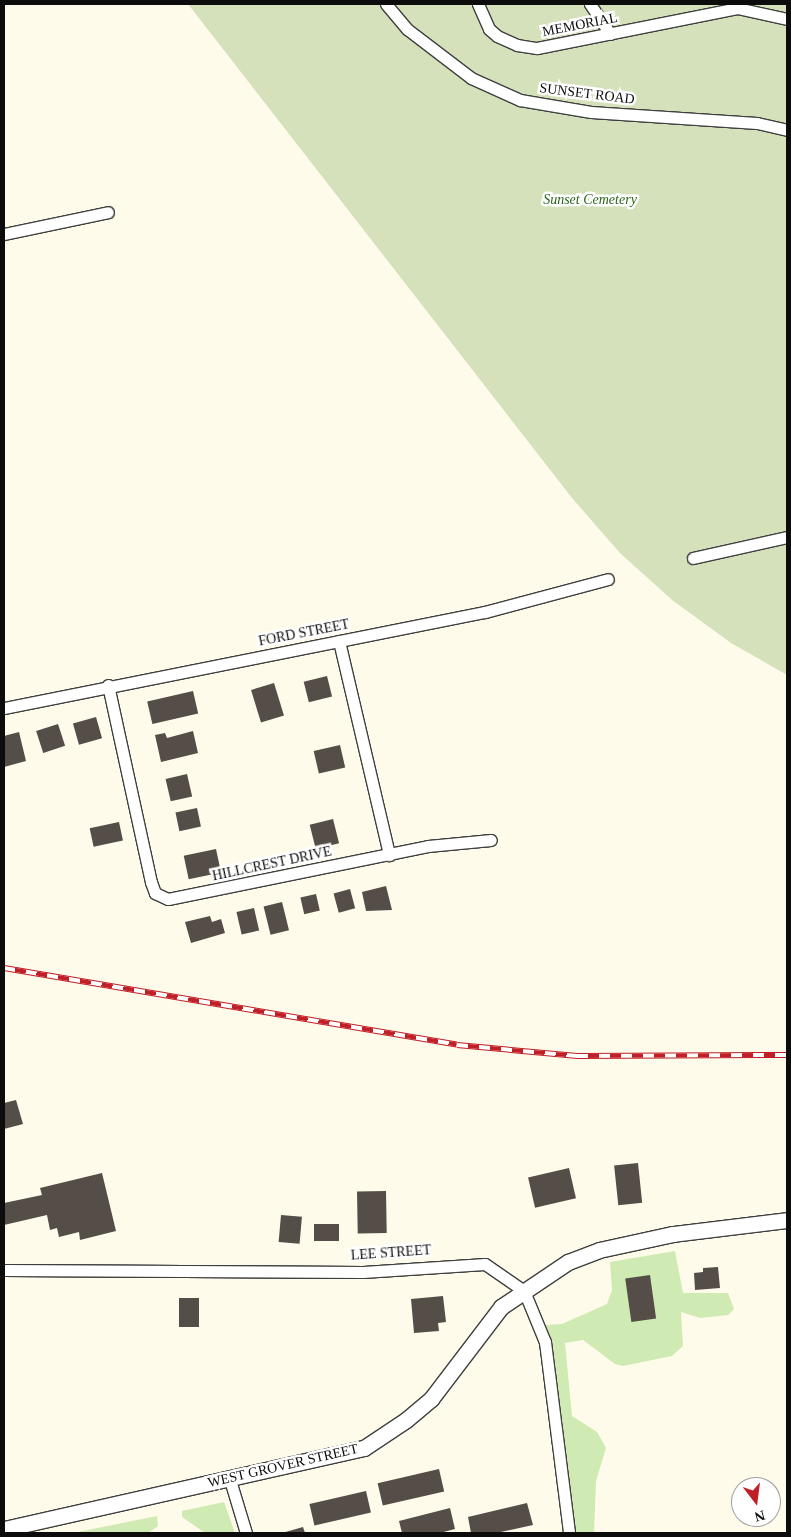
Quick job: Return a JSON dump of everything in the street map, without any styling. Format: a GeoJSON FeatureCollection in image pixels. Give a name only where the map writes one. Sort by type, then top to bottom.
{"type":"FeatureCollection","features":[{"type":"Feature","properties":{"kind":"street","name":"SUNSET ROAD"},"geometry":{"type":"LineString","coordinates":[[386,4],[407,29],[471,78],[520,100],[591,112],[757,123],[787,130]]}},
{"type":"Feature","properties":{"kind":"street","name":"MEMORIAL"},"geometry":{"type":"LineString","coordinates":[[478,4],[489,29],[505,40],[527,47],[544,48],[738,5]]}},
{"type":"Feature","properties":{"kind":"street"},"geometry":{"type":"LineString","coordinates":[[590,4],[610,34]]}},
{"type":"Feature","properties":{"kind":"street"},"geometry":{"type":"LineString","coordinates":[[738,5],[787,20]]}},
{"type":"Feature","properties":{"kind":"street"},"geometry":{"type":"LineString","coordinates":[[4,234],[108,212]]}},
{"type":"Feature","properties":{"kind":"street"},"geometry":{"type":"LineString","coordinates":[[693,558],[787,537]]}},
{"type":"Feature","properties":{"kind":"street","name":"FORD STREET"},"geometry":{"type":"LineString","coordinates":[[4,708],[108,685],[485,612],[608,579]]}},
{"type":"Feature","properties":{"kind":"street"},"geometry":{"type":"LineString","coordinates":[[339,641],[389,855],[459,842],[491,840]]}},
{"type":"Feature","properties":{"kind":"street","name":"HILLCREST DRIVE"},"geometry":{"type":"LineString","coordinates":[[108,685],[155,893],[168,899],[190,897],[389,855]]}},
{"type":"Feature","properties":{"kind":"street","name":"WEST GROVER STREET"},"geometry":{"type":"LineString","coordinates":[[4,1529],[334,1457],[382,1438],[431,1399],[489,1321],[524,1290],[568,1262],[599,1250],[673,1234],[787,1220]]}},
{"type":"Feature","properties":{"kind":"street","name":"LEE STREET"},"geometry":{"type":"LineString","coordinates":[[4,1270],[363,1272],[477,1262],[498,1271],[524,1290]]}},
{"type":"Feature","properties":{"kind":"street"},"geometry":{"type":"LineString","coordinates":[[524,1290],[545,1342],[569,1533]]}},
{"type":"Feature","properties":{"kind":"street"},"geometry":{"type":"LineString","coordinates":[[230,1480],[246,1533]]}},
{"type":"Feature","properties":{"kind":"green space","name":"Sunset Cemetery"},"geometry":{"type":"Polygon","coordinates":[[[188,4],[787,4],[787,675],[731,643],[672,600],[620,553],[572,498],[188,4]]]}},
{"type":"Feature","properties":{"kind":"green space"},"geometry":{"type":"Polygon","coordinates":[[[675,1251],[683,1293],[728,1293],[734,1309],[728,1315],[700,1318],[681,1312],[683,1346],[672,1356],[623,1366],[615,1364],[583,1340],[565,1343],[572,1416],[597,1432],[606,1448],[596,1481],[594,1533],[574,1533],[545,1325],[562,1324],[607,1304],[612,1290],[610,1262],[675,1251]]]}},
{"type":"Feature","properties":{"kind":"green space"},"geometry":{"type":"Polygon","coordinates":[[[224,1502],[235,1533],[205,1533],[182,1517],[182,1511],[224,1502]]]}},
{"type":"Feature","properties":{"kind":"green space"},"geometry":{"type":"Polygon","coordinates":[[[157,1516],[158,1526],[148,1533],[73,1533],[157,1516]]]}},
{"type":"Feature","properties":{"kind":"building"},"geometry":{"type":"Polygon","coordinates":[[[327,676],[332,696],[309,702],[304,682],[327,676]]]}},
{"type":"Feature","properties":{"kind":"building"},"geometry":{"type":"Polygon","coordinates":[[[274,683],[284,716],[261,723],[251,690],[274,683]]]}},
{"type":"Feature","properties":{"kind":"building"},"geometry":{"type":"Polygon","coordinates":[[[193,691],[198,713],[152,724],[147,702],[193,691]]]}},
{"type":"Feature","properties":{"kind":"building"},"geometry":{"type":"Polygon","coordinates":[[[96,717],[102,738],[79,745],[73,724],[96,717]]]}},
{"type":"Feature","properties":{"kind":"building"},"geometry":{"type":"Polygon","coordinates":[[[58,724],[65,746],[43,753],[36,731],[58,724]]]}},
{"type":"Feature","properties":{"kind":"building"},"geometry":{"type":"Polygon","coordinates":[[[193,731],[198,753],[161,762],[155,735],[165,733],[167,738],[193,731]]]}},
{"type":"Feature","properties":{"kind":"building"},"geometry":{"type":"Polygon","coordinates":[[[19,732],[26,761],[4,767],[4,736],[19,732]]]}},
{"type":"Feature","properties":{"kind":"building"},"geometry":{"type":"Polygon","coordinates":[[[340,745],[345,767],[319,773],[314,751],[340,745]]]}},
{"type":"Feature","properties":{"kind":"building"},"geometry":{"type":"Polygon","coordinates":[[[187,774],[192,796],[171,801],[166,779],[187,774]]]}},
{"type":"Feature","properties":{"kind":"building"},"geometry":{"type":"Polygon","coordinates":[[[197,808],[201,827],[179,831],[175,813],[197,808]]]}},
{"type":"Feature","properties":{"kind":"building"},"geometry":{"type":"Polygon","coordinates":[[[333,819],[339,843],[316,849],[310,825],[333,819]]]}},
{"type":"Feature","properties":{"kind":"building"},"geometry":{"type":"Polygon","coordinates":[[[119,822],[123,841],[94,847],[90,828],[119,822]]]}},
{"type":"Feature","properties":{"kind":"building"},"geometry":{"type":"Polygon","coordinates":[[[216,849],[221,872],[189,879],[184,856],[216,849]]]}},
{"type":"Feature","properties":{"kind":"building"},"geometry":{"type":"Polygon","coordinates":[[[386,886],[392,910],[366,911],[362,892],[386,886]]]}},
{"type":"Feature","properties":{"kind":"building"},"geometry":{"type":"Polygon","coordinates":[[[350,889],[355,908],[339,913],[334,893],[350,889]]]}},
{"type":"Feature","properties":{"kind":"building"},"geometry":{"type":"Polygon","coordinates":[[[316,894],[320,911],[304,914],[300,898],[316,894]]]}},
{"type":"Feature","properties":{"kind":"building"},"geometry":{"type":"Polygon","coordinates":[[[282,902],[289,930],[271,935],[264,907],[282,902]]]}},
{"type":"Feature","properties":{"kind":"building"},"geometry":{"type":"Polygon","coordinates":[[[254,908],[259,930],[242,934],[236,912],[254,908]]]}},
{"type":"Feature","properties":{"kind":"building"},"geometry":{"type":"Polygon","coordinates":[[[210,916],[212,922],[221,919],[225,933],[191,943],[185,922],[210,916]]]}},
{"type":"Feature","properties":{"kind":"building"},"geometry":{"type":"Polygon","coordinates":[[[16,1100],[23,1124],[4,1129],[4,1103],[16,1100]]]}},
{"type":"Feature","properties":{"kind":"building"},"geometry":{"type":"Polygon","coordinates":[[[638,1163],[642,1203],[618,1205],[614,1166],[638,1163]]]}},
{"type":"Feature","properties":{"kind":"building"},"geometry":{"type":"Polygon","coordinates":[[[569,1168],[576,1198],[535,1208],[528,1177],[569,1168]]]}},
{"type":"Feature","properties":{"kind":"building"},"geometry":{"type":"Polygon","coordinates":[[[102,1173],[116,1231],[80,1240],[79,1232],[59,1237],[57,1228],[50,1230],[47,1215],[4,1225],[4,1203],[42,1195],[40,1188],[102,1173]]]}},
{"type":"Feature","properties":{"kind":"building"},"geometry":{"type":"Polygon","coordinates":[[[386,1191],[387,1233],[358,1233],[357,1192],[386,1191]]]}},
{"type":"Feature","properties":{"kind":"building"},"geometry":{"type":"Polygon","coordinates":[[[281,1215],[302,1217],[300,1244],[279,1242],[281,1215]]]}},
{"type":"Feature","properties":{"kind":"building"},"geometry":{"type":"Polygon","coordinates":[[[314,1224],[339,1224],[339,1241],[314,1241],[314,1224]]]}},
{"type":"Feature","properties":{"kind":"building"},"geometry":{"type":"Polygon","coordinates":[[[718,1267],[720,1288],[695,1290],[694,1273],[703,1272],[703,1268],[718,1267]]]}},
{"type":"Feature","properties":{"kind":"building"},"geometry":{"type":"Polygon","coordinates":[[[650,1275],[656,1319],[631,1322],[625,1278],[650,1275]]]}},
{"type":"Feature","properties":{"kind":"building"},"geometry":{"type":"Polygon","coordinates":[[[443,1296],[446,1322],[438,1323],[439,1331],[414,1333],[411,1299],[443,1296]]]}},
{"type":"Feature","properties":{"kind":"building"},"geometry":{"type":"Polygon","coordinates":[[[179,1298],[199,1298],[199,1327],[179,1327],[179,1298]]]}},
{"type":"Feature","properties":{"kind":"building"},"geometry":{"type":"Polygon","coordinates":[[[439,1469],[444,1491],[383,1506],[378,1483],[439,1469]]]}},
{"type":"Feature","properties":{"kind":"building"},"geometry":{"type":"Polygon","coordinates":[[[366,1491],[371,1512],[314,1525],[309,1504],[366,1491]]]}},
{"type":"Feature","properties":{"kind":"building"},"geometry":{"type":"Polygon","coordinates":[[[527,1503],[533,1525],[496,1533],[471,1533],[468,1517],[527,1503]]]}},
{"type":"Feature","properties":{"kind":"building"},"geometry":{"type":"Polygon","coordinates":[[[450,1508],[455,1529],[440,1533],[402,1533],[399,1521],[450,1508]]]}},
{"type":"Feature","properties":{"kind":"building"},"geometry":{"type":"Polygon","coordinates":[[[303,1527],[305,1533],[282,1533],[303,1527]]]}},
{"type":"Feature","properties":{"kind":"railway"},"geometry":{"type":"LineString","coordinates":[[4,968],[457,1045],[577,1056],[787,1055]]}}]}
